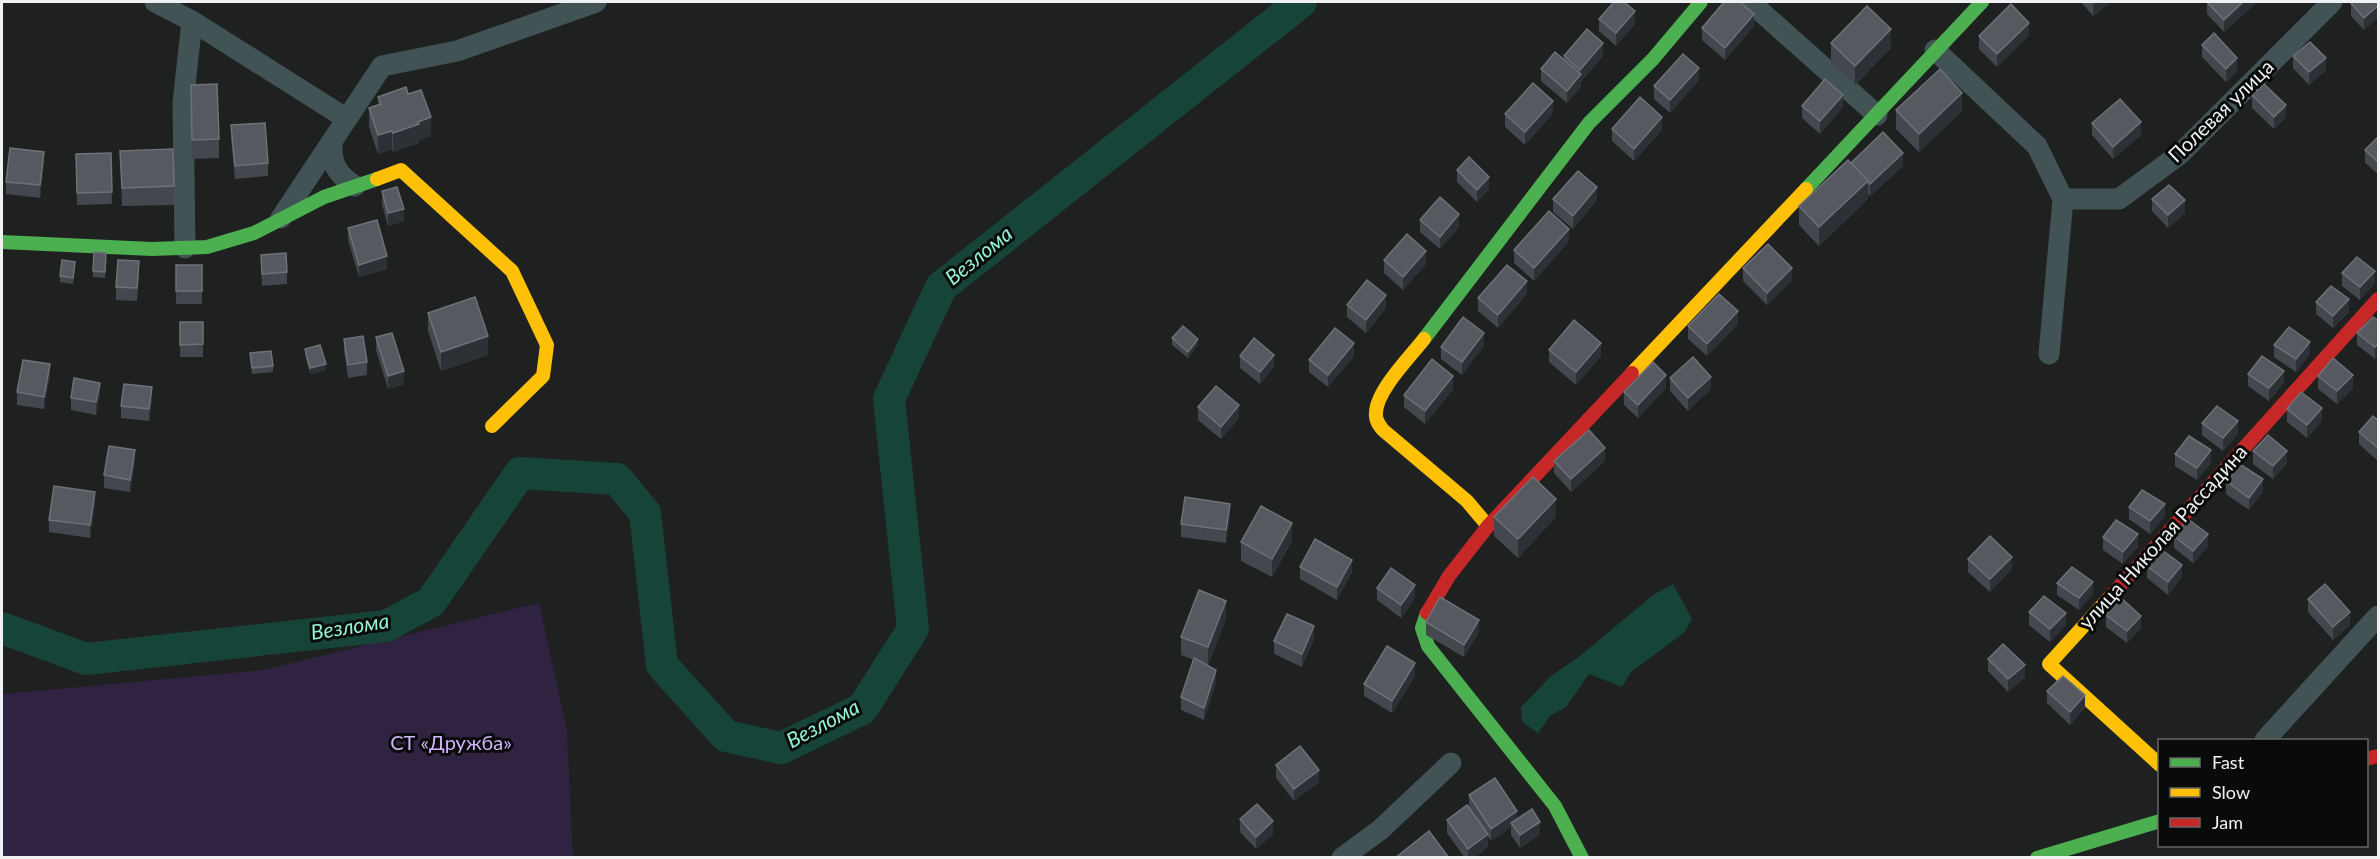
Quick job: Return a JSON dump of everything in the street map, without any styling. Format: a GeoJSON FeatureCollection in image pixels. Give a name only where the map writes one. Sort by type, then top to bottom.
{"type":"FeatureCollection","features":[{"type":"Feature","properties":{"kind":"street"},"geometry":{"type":"LineString","coordinates":[[155,2],[192,21],[347,118]]}},
{"type":"Feature","properties":{"kind":"street"},"geometry":{"type":"LineString","coordinates":[[280,219],[382,66],[457,51],[596,2]]}},
{"type":"Feature","properties":{"kind":"street"},"geometry":{"type":"LineString","coordinates":[[1488,526],[1467,501],[1383,430],[1375,419],[1375,411],[1381,395],[1589,123],[1653,59],[1701,2]]}},
{"type":"Feature","properties":{"kind":"street"},"geometry":{"type":"LineString","coordinates":[[1750,2],[1876,115]]}},
{"type":"Feature","properties":{"kind":"street"},"geometry":{"type":"LineString","coordinates":[[1582,858],[1555,806],[1428,646],[1422,627],[1426,616],[1440,591],[1488,526],[1982,2]]}},
{"type":"Feature","properties":{"kind":"street","name":"Полевая улица"},"geometry":{"type":"LineString","coordinates":[[2063,199],[2119,199],[2180,154],[2332,2]]}},
{"type":"Feature","properties":{"kind":"street"},"geometry":{"type":"LineString","coordinates":[[184,248],[183,103],[192,21]]}},
{"type":"Feature","properties":{"kind":"street"},"geometry":{"type":"LineString","coordinates":[[1935,50],[2037,146],[2063,199],[2049,354]]}},
{"type":"Feature","properties":{"kind":"street"},"geometry":{"type":"LineString","coordinates":[[332,142],[331,159],[338,171],[355,186]]}},
{"type":"Feature","properties":{"kind":"street"},"geometry":{"type":"LineString","coordinates":[[2,242],[82,247],[207,247],[254,233],[324,197],[401,170],[512,271],[547,345],[543,376],[492,426]]}},
{"type":"Feature","properties":{"kind":"street","name":"улица Николая Рассадина"},"geometry":{"type":"LineString","coordinates":[[2158,763],[2049,664],[2379,299]]}},
{"type":"Feature","properties":{"kind":"street"},"geometry":{"type":"LineString","coordinates":[[2267,739],[2379,616]]}},
{"type":"Feature","properties":{"kind":"street"},"geometry":{"type":"LineString","coordinates":[[1342,858],[1380,830],[1450,763]]}},
{"type":"Feature","properties":{"kind":"street"},"geometry":{"type":"LineString","coordinates":[[2037,858],[2158,822]]}},
{"type":"Feature","properties":{"kind":"green space","name":"СТ «Дружба»"},"geometry":{"type":"Polygon","coordinates":[[[539,603],[567,730],[573,857],[2,857],[2,694],[263,670],[539,603]]]}},
{"type":"Feature","properties":{"kind":"shaded area"},"geometry":{"type":"Polygon","coordinates":[[[1673,584],[1692,619],[1684,633],[1631,672],[1622,687],[1589,674],[1566,707],[1551,715],[1538,733],[1522,722],[1521,707],[1551,676],[1580,656],[1653,595],[1673,584]]]}},
{"type":"Feature","properties":{"kind":"building"},"geometry":{"type":"Polygon","coordinates":[[[1614,2],[1624,2],[1635,11],[1616,33],[1599,19],[1614,2]]]}},
{"type":"Feature","properties":{"kind":"building"},"geometry":{"type":"Polygon","coordinates":[[[1724,2],[1740,2],[1754,14],[1725,48],[1702,28],[1724,2]]]}},
{"type":"Feature","properties":{"kind":"building"},"geometry":{"type":"Polygon","coordinates":[[[2207,2],[2243,2],[2224,20],[2207,2]]]}},
{"type":"Feature","properties":{"kind":"building"},"geometry":{"type":"Polygon","coordinates":[[[2379,2],[2379,5],[2364,18],[2351,3],[2379,2]]]}},
{"type":"Feature","properties":{"kind":"building"},"geometry":{"type":"Polygon","coordinates":[[[2011,4],[2029,23],[1997,54],[1979,36],[2011,4]]]}},
{"type":"Feature","properties":{"kind":"building"},"geometry":{"type":"Polygon","coordinates":[[[1867,6],[1891,29],[1855,66],[1831,43],[1867,6]]]}},
{"type":"Feature","properties":{"kind":"building"},"geometry":{"type":"Polygon","coordinates":[[[1587,29],[1603,43],[1580,70],[1564,56],[1587,29]]]}},
{"type":"Feature","properties":{"kind":"building"},"geometry":{"type":"Polygon","coordinates":[[[2214,33],[2237,58],[2226,69],[2202,45],[2214,33]]]}},
{"type":"Feature","properties":{"kind":"building"},"geometry":{"type":"Polygon","coordinates":[[[2310,42],[2326,58],[2309,72],[2293,56],[2310,42]]]}},
{"type":"Feature","properties":{"kind":"building"},"geometry":{"type":"Polygon","coordinates":[[[1555,52],[1581,74],[1567,91],[1541,69],[1555,52]]]}},
{"type":"Feature","properties":{"kind":"building"},"geometry":{"type":"Polygon","coordinates":[[[1683,54],[1699,68],[1670,100],[1654,86],[1683,54]]]}},
{"type":"Feature","properties":{"kind":"building"},"geometry":{"type":"Polygon","coordinates":[[[1940,69],[1962,93],[1919,134],[1896,110],[1940,69]]]}},
{"type":"Feature","properties":{"kind":"building"},"geometry":{"type":"Polygon","coordinates":[[[1825,79],[1843,95],[1820,121],[1802,106],[1825,79]]]}},
{"type":"Feature","properties":{"kind":"building"},"geometry":{"type":"Polygon","coordinates":[[[1533,83],[1553,101],[1525,132],[1505,114],[1533,83]]]}},
{"type":"Feature","properties":{"kind":"building"},"geometry":{"type":"Polygon","coordinates":[[[217,84],[219,139],[192,140],[191,85],[217,84]]]}},
{"type":"Feature","properties":{"kind":"building"},"geometry":{"type":"Polygon","coordinates":[[[2264,84],[2286,105],[2274,117],[2252,95],[2264,84]]]}},
{"type":"Feature","properties":{"kind":"building"},"geometry":{"type":"Polygon","coordinates":[[[406,87],[408,94],[421,90],[431,117],[393,133],[392,131],[378,135],[369,108],[381,104],[378,97],[406,87]]]}},
{"type":"Feature","properties":{"kind":"building"},"geometry":{"type":"Polygon","coordinates":[[[1640,97],[1662,117],[1634,149],[1612,129],[1640,97]]]}},
{"type":"Feature","properties":{"kind":"building"},"geometry":{"type":"Polygon","coordinates":[[[2120,99],[2141,122],[2113,147],[2092,123],[2120,99]]]}},
{"type":"Feature","properties":{"kind":"building"},"geometry":{"type":"Polygon","coordinates":[[[265,123],[268,163],[235,166],[231,125],[265,123]]]}},
{"type":"Feature","properties":{"kind":"building"},"geometry":{"type":"Polygon","coordinates":[[[1883,132],[1903,153],[1870,184],[1851,163],[1883,132]]]}},
{"type":"Feature","properties":{"kind":"building"},"geometry":{"type":"Polygon","coordinates":[[[2379,136],[2379,163],[2365,150],[2379,136]]]}},
{"type":"Feature","properties":{"kind":"building"},"geometry":{"type":"Polygon","coordinates":[[[10,148],[44,152],[40,185],[6,182],[10,148]]]}},
{"type":"Feature","properties":{"kind":"building"},"geometry":{"type":"Polygon","coordinates":[[[173,149],[174,186],[122,188],[120,151],[173,149]]]}},
{"type":"Feature","properties":{"kind":"building"},"geometry":{"type":"Polygon","coordinates":[[[111,153],[112,192],[77,193],[76,154],[111,153]]]}},
{"type":"Feature","properties":{"kind":"building"},"geometry":{"type":"Polygon","coordinates":[[[1469,157],[1489,177],[1477,190],[1457,170],[1469,157]]]}},
{"type":"Feature","properties":{"kind":"building"},"geometry":{"type":"Polygon","coordinates":[[[1848,160],[1868,181],[1819,227],[1799,206],[1848,160]]]}},
{"type":"Feature","properties":{"kind":"building"},"geometry":{"type":"Polygon","coordinates":[[[1578,171],[1597,187],[1573,216],[1553,199],[1578,171]]]}},
{"type":"Feature","properties":{"kind":"building"},"geometry":{"type":"Polygon","coordinates":[[[2169,185],[2185,200],[2168,215],[2152,199],[2169,185]]]}},
{"type":"Feature","properties":{"kind":"building"},"geometry":{"type":"Polygon","coordinates":[[[397,187],[404,209],[388,213],[382,191],[397,187]]]}},
{"type":"Feature","properties":{"kind":"building"},"geometry":{"type":"Polygon","coordinates":[[[1440,197],[1459,214],[1440,237],[1420,220],[1440,197]]]}},
{"type":"Feature","properties":{"kind":"building"},"geometry":{"type":"Polygon","coordinates":[[[1549,211],[1569,229],[1534,268],[1514,250],[1549,211]]]}},
{"type":"Feature","properties":{"kind":"building"},"geometry":{"type":"Polygon","coordinates":[[[377,220],[387,256],[359,265],[348,228],[377,220]]]}},
{"type":"Feature","properties":{"kind":"building"},"geometry":{"type":"Polygon","coordinates":[[[1407,234],[1426,251],[1403,277],[1384,260],[1407,234]]]}},
{"type":"Feature","properties":{"kind":"building"},"geometry":{"type":"Polygon","coordinates":[[[1768,244],[1792,268],[1767,293],[1743,268],[1768,244]]]}},
{"type":"Feature","properties":{"kind":"building"},"geometry":{"type":"Polygon","coordinates":[[[94,252],[106,253],[105,272],[93,271],[94,252]]]}},
{"type":"Feature","properties":{"kind":"building"},"geometry":{"type":"Polygon","coordinates":[[[286,253],[287,272],[262,274],[261,255],[286,253]]]}},
{"type":"Feature","properties":{"kind":"building"},"geometry":{"type":"Polygon","coordinates":[[[2357,257],[2375,271],[2360,287],[2342,273],[2357,257]]]}},
{"type":"Feature","properties":{"kind":"building"},"geometry":{"type":"Polygon","coordinates":[[[62,260],[75,262],[73,278],[60,276],[62,260]]]}},
{"type":"Feature","properties":{"kind":"building"},"geometry":{"type":"Polygon","coordinates":[[[118,260],[139,261],[137,288],[116,287],[118,260]]]}},
{"type":"Feature","properties":{"kind":"building"},"geometry":{"type":"Polygon","coordinates":[[[176,265],[202,265],[202,291],[176,291],[176,265]]]}},
{"type":"Feature","properties":{"kind":"building"},"geometry":{"type":"Polygon","coordinates":[[[1507,265],[1527,281],[1498,315],[1478,298],[1507,265]]]}},
{"type":"Feature","properties":{"kind":"building"},"geometry":{"type":"Polygon","coordinates":[[[1367,280],[1386,295],[1366,320],[1347,305],[1367,280]]]}},
{"type":"Feature","properties":{"kind":"building"},"geometry":{"type":"Polygon","coordinates":[[[2331,286],[2349,299],[2333,316],[2316,302],[2331,286]]]}},
{"type":"Feature","properties":{"kind":"building"},"geometry":{"type":"Polygon","coordinates":[[[1719,294],[1738,311],[1707,344],[1688,326],[1719,294]]]}},
{"type":"Feature","properties":{"kind":"building"},"geometry":{"type":"Polygon","coordinates":[[[475,297],[488,336],[441,352],[428,313],[475,297]]]}},
{"type":"Feature","properties":{"kind":"building"},"geometry":{"type":"Polygon","coordinates":[[[1463,317],[1484,333],[1462,362],[1441,347],[1463,317]]]}},
{"type":"Feature","properties":{"kind":"building"},"geometry":{"type":"Polygon","coordinates":[[[2373,317],[2379,321],[2379,343],[2375,347],[2357,333],[2373,317]]]}},
{"type":"Feature","properties":{"kind":"building"},"geometry":{"type":"Polygon","coordinates":[[[1574,320],[1601,343],[1576,372],[1549,350],[1574,320]]]}},
{"type":"Feature","properties":{"kind":"building"},"geometry":{"type":"Polygon","coordinates":[[[180,322],[203,322],[203,344],[180,345],[180,322]]]}},
{"type":"Feature","properties":{"kind":"building"},"geometry":{"type":"Polygon","coordinates":[[[1183,326],[1198,339],[1188,352],[1172,338],[1183,326]]]}},
{"type":"Feature","properties":{"kind":"building"},"geometry":{"type":"Polygon","coordinates":[[[2289,327],[2310,342],[2296,359],[2274,345],[2289,327]]]}},
{"type":"Feature","properties":{"kind":"building"},"geometry":{"type":"Polygon","coordinates":[[[1335,328],[1354,343],[1328,375],[1309,360],[1335,328]]]}},
{"type":"Feature","properties":{"kind":"building"},"geometry":{"type":"Polygon","coordinates":[[[392,333],[404,371],[388,376],[376,337],[392,333]]]}},
{"type":"Feature","properties":{"kind":"building"},"geometry":{"type":"Polygon","coordinates":[[[363,336],[367,362],[348,365],[344,339],[363,336]]]}},
{"type":"Feature","properties":{"kind":"building"},"geometry":{"type":"Polygon","coordinates":[[[1254,338],[1274,355],[1260,372],[1240,356],[1254,338]]]}},
{"type":"Feature","properties":{"kind":"building"},"geometry":{"type":"Polygon","coordinates":[[[320,345],[326,364],[310,368],[305,349],[320,345]]]}},
{"type":"Feature","properties":{"kind":"building"},"geometry":{"type":"Polygon","coordinates":[[[271,351],[273,366],[252,368],[250,353],[271,351]]]}},
{"type":"Feature","properties":{"kind":"building"},"geometry":{"type":"Polygon","coordinates":[[[2262,356],[2284,371],[2269,388],[2248,374],[2262,356]]]}},
{"type":"Feature","properties":{"kind":"building"},"geometry":{"type":"Polygon","coordinates":[[[1693,357],[1711,377],[1688,398],[1670,378],[1693,357]]]}},
{"type":"Feature","properties":{"kind":"building"},"geometry":{"type":"Polygon","coordinates":[[[2333,358],[2353,375],[2337,391],[2318,376],[2333,358]]]}},
{"type":"Feature","properties":{"kind":"building"},"geometry":{"type":"Polygon","coordinates":[[[1432,359],[1453,376],[1425,411],[1404,395],[1432,359]]]}},
{"type":"Feature","properties":{"kind":"building"},"geometry":{"type":"Polygon","coordinates":[[[23,360],[50,364],[44,397],[17,392],[23,360]]]}},
{"type":"Feature","properties":{"kind":"building"},"geometry":{"type":"Polygon","coordinates":[[[1653,362],[1666,375],[1638,405],[1624,392],[1653,362]]]}},
{"type":"Feature","properties":{"kind":"building"},"geometry":{"type":"Polygon","coordinates":[[[74,378],[100,383],[96,402],[71,398],[74,378]]]}},
{"type":"Feature","properties":{"kind":"building"},"geometry":{"type":"Polygon","coordinates":[[[124,384],[152,387],[149,409],[121,406],[124,384]]]}},
{"type":"Feature","properties":{"kind":"building"},"geometry":{"type":"Polygon","coordinates":[[[1216,386],[1239,405],[1221,427],[1198,407],[1216,386]]]}},
{"type":"Feature","properties":{"kind":"building"},"geometry":{"type":"Polygon","coordinates":[[[2301,392],[2322,408],[2307,425],[2287,409],[2301,392]]]}},
{"type":"Feature","properties":{"kind":"building"},"geometry":{"type":"Polygon","coordinates":[[[2217,406],[2238,421],[2223,438],[2202,423],[2217,406]]]}},
{"type":"Feature","properties":{"kind":"building"},"geometry":{"type":"Polygon","coordinates":[[[2373,416],[2379,421],[2379,449],[2359,432],[2373,416]]]}},
{"type":"Feature","properties":{"kind":"building"},"geometry":{"type":"Polygon","coordinates":[[[1589,430],[1605,448],[1571,479],[1554,461],[1589,430]]]}},
{"type":"Feature","properties":{"kind":"building"},"geometry":{"type":"Polygon","coordinates":[[[2268,435],[2287,451],[2273,466],[2253,451],[2268,435]]]}},
{"type":"Feature","properties":{"kind":"building"},"geometry":{"type":"Polygon","coordinates":[[[2189,436],[2211,450],[2197,468],[2175,454],[2189,436]]]}},
{"type":"Feature","properties":{"kind":"building"},"geometry":{"type":"Polygon","coordinates":[[[109,446],[135,450],[130,480],[104,475],[109,446]]]}},
{"type":"Feature","properties":{"kind":"building"},"geometry":{"type":"Polygon","coordinates":[[[2241,465],[2263,479],[2249,498],[2226,481],[2241,465]]]}},
{"type":"Feature","properties":{"kind":"building"},"geometry":{"type":"Polygon","coordinates":[[[1533,477],[1556,499],[1518,539],[1494,517],[1533,477]]]}},
{"type":"Feature","properties":{"kind":"building"},"geometry":{"type":"Polygon","coordinates":[[[54,486],[95,492],[90,525],[49,520],[54,486]]]}},
{"type":"Feature","properties":{"kind":"building"},"geometry":{"type":"Polygon","coordinates":[[[2142,490],[2165,504],[2150,521],[2129,507],[2142,490]]]}},
{"type":"Feature","properties":{"kind":"building"},"geometry":{"type":"Polygon","coordinates":[[[1185,497],[1230,504],[1226,530],[1181,524],[1185,497]]]}},
{"type":"Feature","properties":{"kind":"building"},"geometry":{"type":"Polygon","coordinates":[[[1261,506],[1292,523],[1272,559],[1241,542],[1261,506]]]}},
{"type":"Feature","properties":{"kind":"building"},"geometry":{"type":"Polygon","coordinates":[[[2188,519],[2208,534],[2193,551],[2174,536],[2188,519]]]}},
{"type":"Feature","properties":{"kind":"building"},"geometry":{"type":"Polygon","coordinates":[[[2116,520],[2138,534],[2123,552],[2103,537],[2116,520]]]}},
{"type":"Feature","properties":{"kind":"building"},"geometry":{"type":"Polygon","coordinates":[[[1990,536],[2012,557],[1990,579],[1968,559],[1990,536]]]}},
{"type":"Feature","properties":{"kind":"building"},"geometry":{"type":"Polygon","coordinates":[[[1315,539],[1352,560],[1337,587],[1300,567],[1315,539]]]}},
{"type":"Feature","properties":{"kind":"building"},"geometry":{"type":"Polygon","coordinates":[[[2162,550],[2182,565],[2168,582],[2147,566],[2162,550]]]}},
{"type":"Feature","properties":{"kind":"building"},"geometry":{"type":"Polygon","coordinates":[[[2072,567],[2093,582],[2079,598],[2057,583],[2072,567]]]}},
{"type":"Feature","properties":{"kind":"building"},"geometry":{"type":"Polygon","coordinates":[[[1391,568],[1415,585],[1401,605],[1377,588],[1391,568]]]}},
{"type":"Feature","properties":{"kind":"building"},"geometry":{"type":"Polygon","coordinates":[[[2325,584],[2350,612],[2333,627],[2308,599],[2325,584]]]}},
{"type":"Feature","properties":{"kind":"building"},"geometry":{"type":"Polygon","coordinates":[[[1199,590],[1226,601],[1208,647],[1181,637],[1199,590]]]}},
{"type":"Feature","properties":{"kind":"building"},"geometry":{"type":"Polygon","coordinates":[[[2044,596],[2066,613],[2050,629],[2029,612],[2044,596]]]}},
{"type":"Feature","properties":{"kind":"building"},"geometry":{"type":"Polygon","coordinates":[[[1440,597],[1479,620],[1464,645],[1426,622],[1440,597]]]}},
{"type":"Feature","properties":{"kind":"building"},"geometry":{"type":"Polygon","coordinates":[[[2121,598],[2141,616],[2127,631],[2106,615],[2121,598]]]}},
{"type":"Feature","properties":{"kind":"building"},"geometry":{"type":"Polygon","coordinates":[[[1287,614],[1314,626],[1302,654],[1274,641],[1287,614]]]}},
{"type":"Feature","properties":{"kind":"building"},"geometry":{"type":"Polygon","coordinates":[[[2003,644],[2025,665],[2008,679],[1988,659],[2003,644]]]}},
{"type":"Feature","properties":{"kind":"building"},"geometry":{"type":"Polygon","coordinates":[[[1387,646],[1415,663],[1392,701],[1364,684],[1387,646]]]}},
{"type":"Feature","properties":{"kind":"building"},"geometry":{"type":"Polygon","coordinates":[[[1194,658],[1216,670],[1204,708],[1181,697],[1194,658]]]}},
{"type":"Feature","properties":{"kind":"building"},"geometry":{"type":"Polygon","coordinates":[[[2063,676],[2085,695],[2070,712],[2047,691],[2063,676]]]}},
{"type":"Feature","properties":{"kind":"building"},"geometry":{"type":"Polygon","coordinates":[[[1300,746],[1319,770],[1294,789],[1276,765],[1300,746]]]}},
{"type":"Feature","properties":{"kind":"building"},"geometry":{"type":"Polygon","coordinates":[[[1495,778],[1517,811],[1491,829],[1469,795],[1495,778]]]}},
{"type":"Feature","properties":{"kind":"building"},"geometry":{"type":"Polygon","coordinates":[[[1257,804],[1273,821],[1256,837],[1240,819],[1257,804]]]}},
{"type":"Feature","properties":{"kind":"building"},"geometry":{"type":"Polygon","coordinates":[[[1467,805],[1488,834],[1468,849],[1447,820],[1467,805]]]}},
{"type":"Feature","properties":{"kind":"building"},"geometry":{"type":"Polygon","coordinates":[[[1532,809],[1540,822],[1520,835],[1511,823],[1532,809]]]}},
{"type":"Feature","properties":{"kind":"building"},"geometry":{"type":"Polygon","coordinates":[[[1429,831],[1449,858],[1395,858],[1429,831]]]}},
{"type":"Feature","properties":{"kind":"waterway","name":"Везлома"},"geometry":{"type":"LineString","coordinates":[[2,628],[86,659],[386,626],[431,602],[520,473],[617,479],[645,513],[662,665],[726,736],[781,748],[862,709],[913,629],[889,399],[941,287],[1301,2]]}},
{"type":"Feature","properties":{"kind":"traffic: fast"},"geometry":{"type":"LineString","coordinates":[[1424,339],[1589,123],[1653,59],[1701,2]]}},
{"type":"Feature","properties":{"kind":"traffic: fast"},"geometry":{"type":"LineString","coordinates":[[1806,189],[1982,2]]}},
{"type":"Feature","properties":{"kind":"traffic: fast"},"geometry":{"type":"LineString","coordinates":[[2,242],[152,249],[207,247],[254,233],[324,197],[377,179]]}},
{"type":"Feature","properties":{"kind":"traffic: fast"},"geometry":{"type":"LineString","coordinates":[[1427,613],[1422,628],[1428,646],[1555,806],[1582,858]]}},
{"type":"Feature","properties":{"kind":"traffic: fast"},"geometry":{"type":"LineString","coordinates":[[2037,858],[2158,822]]}},
{"type":"Feature","properties":{"kind":"traffic: slow"},"geometry":{"type":"LineString","coordinates":[[377,179],[401,170],[512,271],[547,345],[543,376],[492,426]]}},
{"type":"Feature","properties":{"kind":"traffic: slow"},"geometry":{"type":"LineString","coordinates":[[1632,373],[1806,189]]}},
{"type":"Feature","properties":{"kind":"traffic: slow"},"geometry":{"type":"LineString","coordinates":[[1424,339],[1387,385],[1377,404],[1377,420],[1383,430],[1467,501],[1488,526]]}},
{"type":"Feature","properties":{"kind":"traffic: slow"},"geometry":{"type":"LineString","coordinates":[[2110,597],[2049,664],[2158,763]]}},
{"type":"Feature","properties":{"kind":"traffic: jam"},"geometry":{"type":"LineString","coordinates":[[2110,597],[2378,299]]}},
{"type":"Feature","properties":{"kind":"traffic: jam"},"geometry":{"type":"LineString","coordinates":[[1427,613],[1449,576],[1488,526],[1632,373]]}},
{"type":"Feature","properties":{"kind":"traffic: jam"},"geometry":{"type":"LineString","coordinates":[[2368,758],[2378,756]]}}]}
